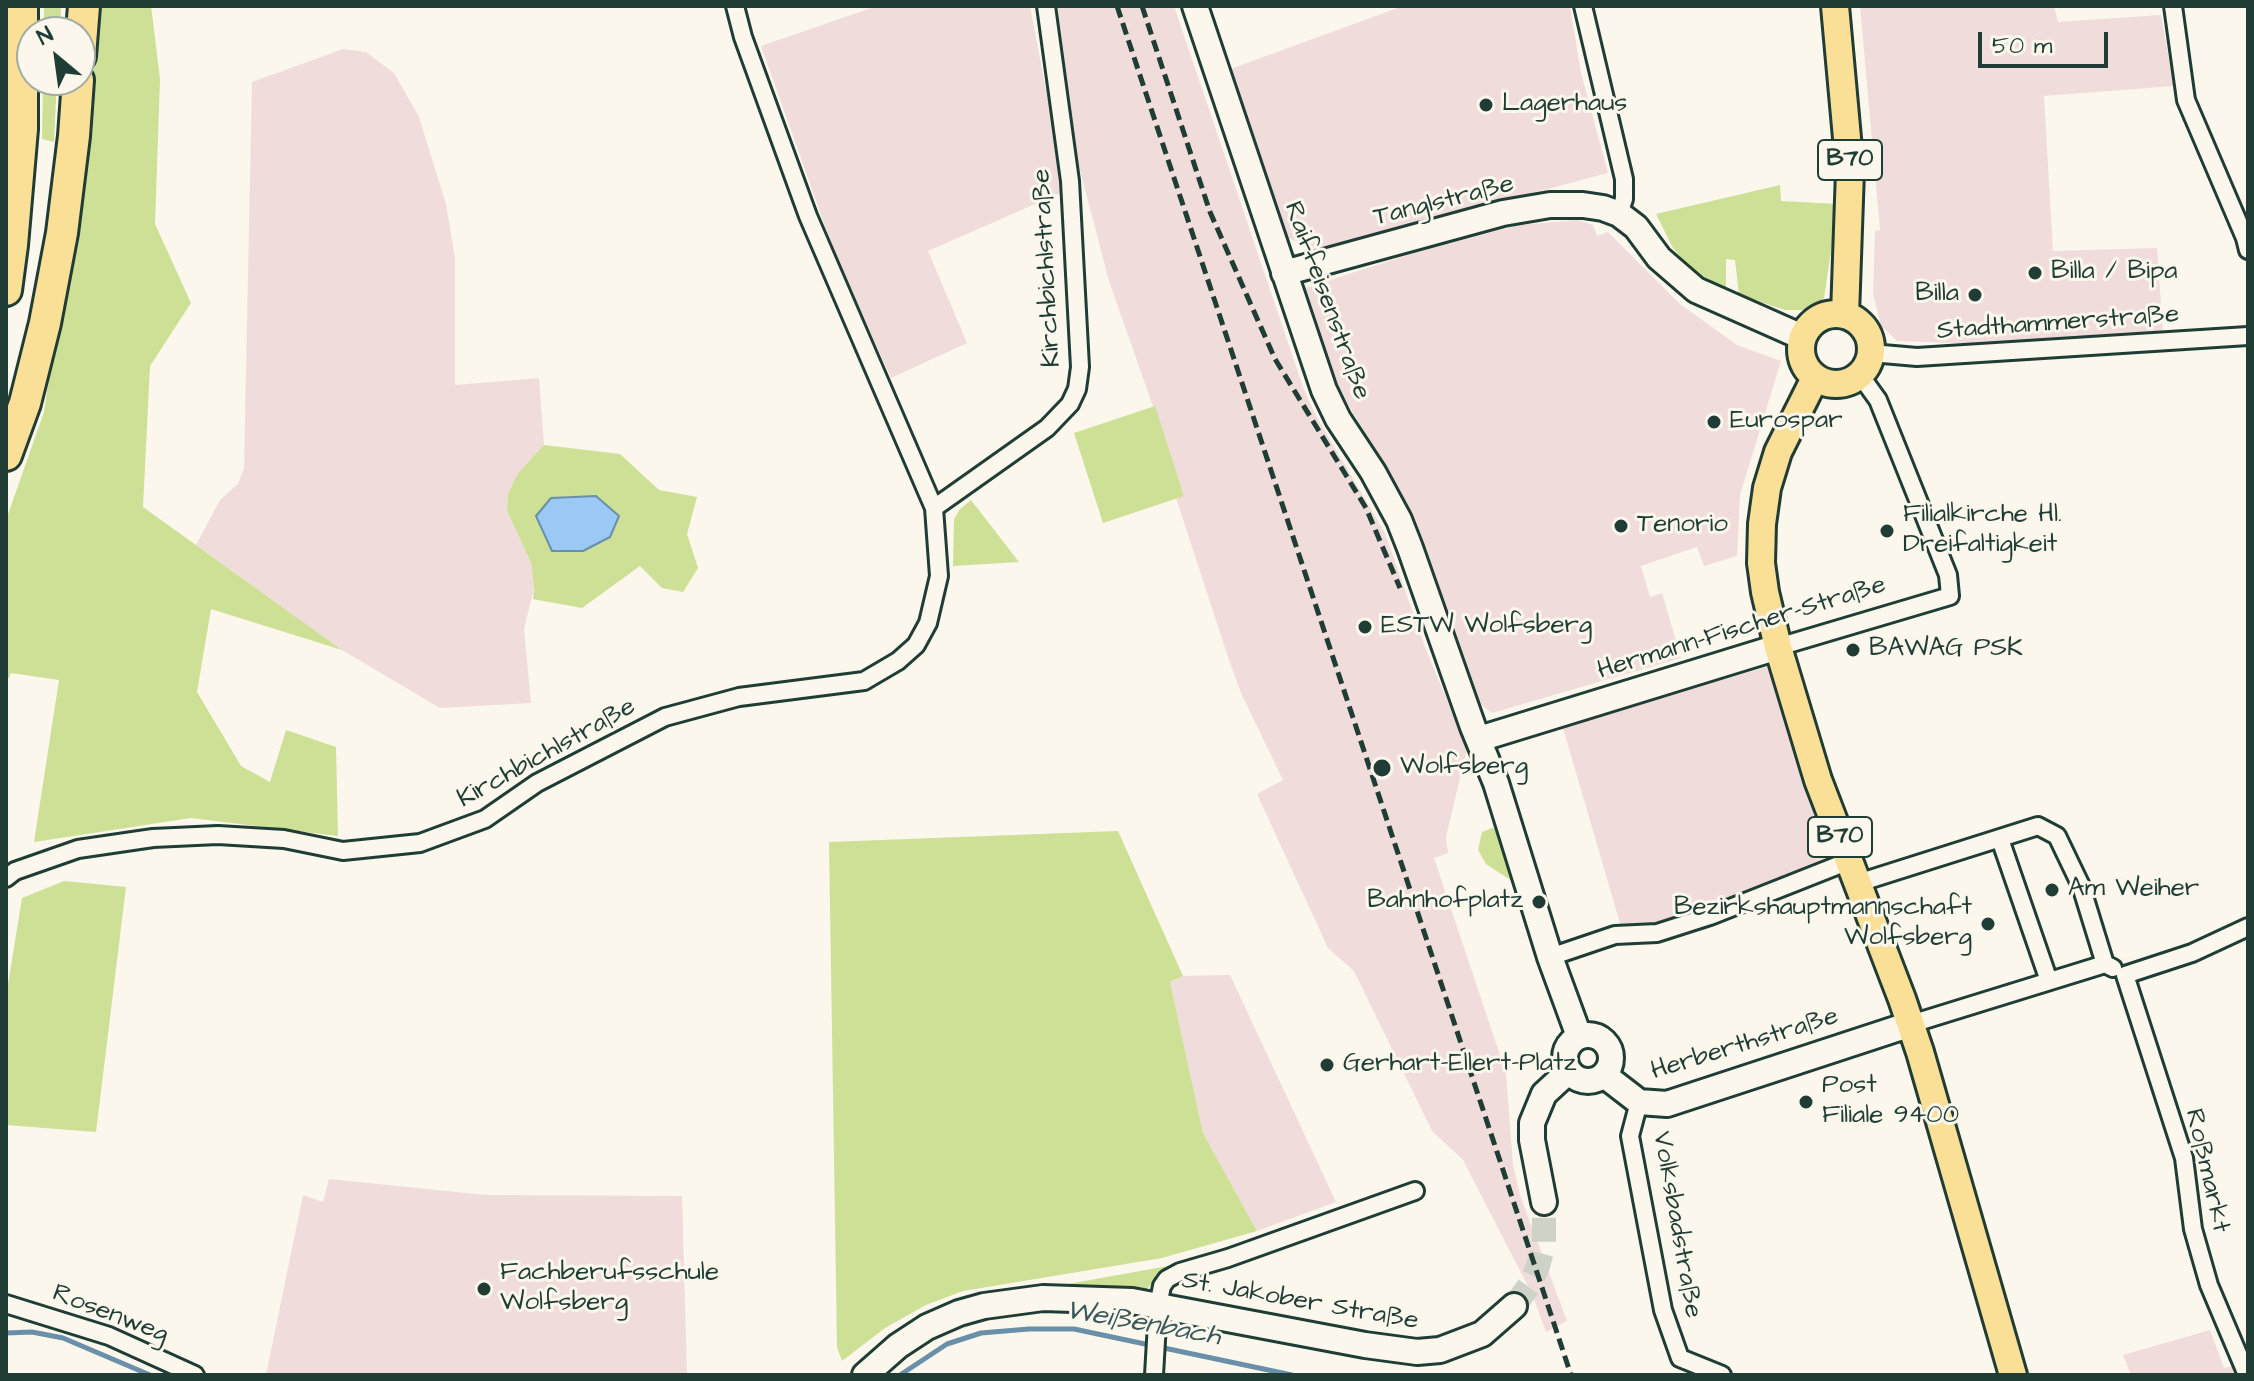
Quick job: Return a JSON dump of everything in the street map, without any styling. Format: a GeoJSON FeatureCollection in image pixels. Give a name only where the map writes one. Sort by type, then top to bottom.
{"type":"FeatureCollection","features":[{"type":"Feature","properties":{"kind":"highway"},"geometry":{"type":"LineString","coordinates":[[6,290],[22,129],[22,6]]}},
{"type":"Feature","properties":{"kind":"highway"},"geometry":{"type":"LineString","coordinates":[[6,455],[25,403],[45,323],[62,233],[77,96]]}},
{"type":"Feature","properties":{"kind":"main road","name":"B70"},"geometry":{"type":"LineString","coordinates":[[1835,6],[1850,171],[1845,315]]}},
{"type":"Feature","properties":{"kind":"main road"},"geometry":{"type":"LineString","coordinates":[[1845,315],[1857,320],[1865,329],[1870,341],[1866,364],[1850,382],[1826,384],[1815,378],[1802,360],[1802,337],[1809,325],[1819,317],[1845,315]]}},
{"type":"Feature","properties":{"kind":"main road","name":"B70"},"geometry":{"type":"LineString","coordinates":[[1815,378],[1778,452],[1767,488],[1761,563],[1778,647],[1818,780],[1911,1024],[2013,1375]]}},
{"type":"Feature","properties":{"kind":"street","name":"Kirchbichlstraße"},"geometry":{"type":"LineString","coordinates":[[6,878],[15,871],[78,849],[153,838],[218,835],[284,839],[343,851],[420,843],[485,819],[537,783],[665,717],[739,697],[864,681],[898,661],[916,645],[928,623],[939,576],[934,508],[808,216],[743,37],[735,6]]}},
{"type":"Feature","properties":{"kind":"street","name":"Kirchbichlstraße"},"geometry":{"type":"LineString","coordinates":[[934,508],[1047,428],[1070,404],[1077,389],[1080,367],[1070,181],[1046,6]]}},
{"type":"Feature","properties":{"kind":"street","name":"Raiffeisenstraße"},"geometry":{"type":"LineString","coordinates":[[1195,6],[1324,390],[1399,520],[1479,739]]}},
{"type":"Feature","properties":{"kind":"street"},"geometry":{"type":"LineString","coordinates":[[1583,6],[1624,179],[1624,199],[1619,214],[1636,227],[1668,267],[1696,290],[1802,337]]}},
{"type":"Feature","properties":{"kind":"street"},"geometry":{"type":"LineString","coordinates":[[2173,6],[2186,100],[2248,250]]}},
{"type":"Feature","properties":{"kind":"street","name":"Tanglstraße"},"geometry":{"type":"LineString","coordinates":[[1284,273],[1503,213],[1550,205],[1583,205],[1619,214]]}},
{"type":"Feature","properties":{"kind":"street","name":"Stadthammerstraße"},"geometry":{"type":"LineString","coordinates":[[1866,364],[1917,357],[2248,336]]}},
{"type":"Feature","properties":{"kind":"street","name":"Hermann-Fischer-Straße"},"geometry":{"type":"LineString","coordinates":[[1479,739],[1950,596],[1948,575],[1866,364]]}},
{"type":"Feature","properties":{"kind":"street"},"geometry":{"type":"LineString","coordinates":[[1479,739],[1579,1036]]}},
{"type":"Feature","properties":{"kind":"street"},"geometry":{"type":"LineString","coordinates":[[1550,957],[1615,935],[1657,933],[1854,872],[2000,839],[2038,826],[2057,836],[2081,886],[2105,964],[2125,975],[2192,953],[2248,927]]}},
{"type":"Feature","properties":{"kind":"street"},"geometry":{"type":"LineString","coordinates":[[2000,839],[2049,981]]}},
{"type":"Feature","properties":{"kind":"street"},"geometry":{"type":"LineString","coordinates":[[1911,1024],[2105,964]]}},
{"type":"Feature","properties":{"kind":"street","name":"Roßmarkt"},"geometry":{"type":"LineString","coordinates":[[2125,975],[2184,1158],[2193,1229],[2205,1271],[2244,1355],[2247,1375]]}},
{"type":"Feature","properties":{"kind":"street","name":"Herberthstraße"},"geometry":{"type":"LineString","coordinates":[[1604,1075],[1639,1102],[1667,1104],[1911,1024]]}},
{"type":"Feature","properties":{"kind":"street"},"geometry":{"type":"LineString","coordinates":[[1591,1035],[1606,1043],[1611,1060],[1604,1075],[1598,1079],[1586,1081],[1569,1071],[1566,1050],[1579,1036],[1591,1035]]}},
{"type":"Feature","properties":{"kind":"street"},"geometry":{"type":"LineString","coordinates":[[1544,1202],[1532,1140],[1532,1123],[1544,1094],[1569,1071]]}},
{"type":"Feature","properties":{"kind":"street","name":"Volksbadstraße"},"geometry":{"type":"LineString","coordinates":[[1639,1102],[1630,1136],[1663,1310],[1680,1358],[1722,1375]]}},
{"type":"Feature","properties":{"kind":"street","name":"St. Jakober Straße"},"geometry":{"type":"LineString","coordinates":[[1158,1316],[1162,1286],[1167,1279],[1180,1272],[1228,1258],[1415,1191]]}},
{"type":"Feature","properties":{"kind":"street","name":"St. Jakober Straße"},"geometry":{"type":"LineString","coordinates":[[865,1375],[898,1346],[927,1327],[984,1306],[1073,1297],[1117,1299],[1158,1316],[1417,1352],[1440,1350],[1482,1334],[1514,1306]]}},
{"type":"Feature","properties":{"kind":"street","name":"Rosenweg"},"geometry":{"type":"LineString","coordinates":[[6,1304],[109,1336],[195,1375]]}},
{"type":"Feature","properties":{"kind":"street"},"geometry":{"type":"LineString","coordinates":[[1154,1375],[1158,1316]]}},
{"type":"Feature","properties":{"kind":"shaded area"},"geometry":{"type":"Polygon","coordinates":[[[877,6],[1030,6],[1065,191],[928,251],[967,343],[891,378],[836,257],[761,46],[877,6]]]}},
{"type":"Feature","properties":{"kind":"shaded area"},"geometry":{"type":"Polygon","coordinates":[[[1053,6],[1174,6],[1303,387],[1315,414],[1385,533],[1425,647],[1467,749],[1446,837],[1448,853],[1434,858],[1506,1073],[1513,1165],[1520,1195],[1567,1321],[1546,1332],[1532,1294],[1463,1160],[1432,1131],[1354,971],[1328,948],[1257,794],[1283,780],[1241,693],[1228,657],[1176,498],[1184,495],[1109,281],[1065,113],[1053,6]]]}},
{"type":"Feature","properties":{"kind":"shaded area"},"geometry":{"type":"Polygon","coordinates":[[[1403,6],[1570,6],[1581,73],[1608,173],[1318,250],[1285,237],[1228,70],[1403,6]]]}},
{"type":"Feature","properties":{"kind":"shaded area"},"geometry":{"type":"Polygon","coordinates":[[[1860,6],[2054,6],[2058,22],[2161,15],[2174,86],[2044,96],[2053,251],[2157,248],[2163,332],[1984,344],[1897,341],[1881,326],[1873,294],[1875,231],[1880,230],[1860,6]]]}},
{"type":"Feature","properties":{"kind":"shaded area"},"geometry":{"type":"Polygon","coordinates":[[[343,49],[366,52],[394,73],[419,117],[446,204],[455,258],[455,385],[539,378],[544,445],[518,473],[508,493],[507,511],[531,563],[534,588],[524,629],[531,703],[440,708],[342,650],[196,545],[220,500],[238,484],[244,468],[252,82],[343,49]]]}},
{"type":"Feature","properties":{"kind":"shaded area"},"geometry":{"type":"Polygon","coordinates":[[[1578,220],[1593,225],[1597,236],[1608,232],[1680,304],[1737,345],[1781,361],[1740,495],[1737,556],[1704,566],[1697,547],[1641,566],[1650,597],[1662,593],[1681,658],[1492,713],[1479,703],[1416,522],[1337,385],[1302,289],[1417,252],[1519,225],[1578,220]]]}},
{"type":"Feature","properties":{"kind":"shaded area"},"geometry":{"type":"Polygon","coordinates":[[[1769,666],[1834,863],[1626,944],[1563,728],[1769,666]]]}},
{"type":"Feature","properties":{"kind":"shaded area"},"geometry":{"type":"Polygon","coordinates":[[[1230,975],[1336,1202],[1257,1231],[1203,1133],[1170,982],[1183,976],[1230,975]]]}},
{"type":"Feature","properties":{"kind":"shaded area","name":"Fachberufsschule Wolfsberg"},"geometry":{"type":"Polygon","coordinates":[[[329,1179],[486,1195],[682,1196],[687,1375],[266,1375],[303,1195],[323,1202],[329,1179]]]}},
{"type":"Feature","properties":{"kind":"shaded area"},"geometry":{"type":"Polygon","coordinates":[[[2210,1330],[2224,1368],[2248,1362],[2248,1375],[2131,1375],[2123,1355],[2210,1330]]]}},
{"type":"Feature","properties":{"kind":"green space"},"geometry":{"type":"Polygon","coordinates":[[[44,6],[61,6],[61,16],[44,16],[44,6]]]}},
{"type":"Feature","properties":{"kind":"green space"},"geometry":{"type":"Polygon","coordinates":[[[99,6],[151,6],[160,79],[155,224],[191,303],[150,366],[143,507],[342,650],[211,609],[197,692],[241,766],[270,782],[286,730],[336,747],[338,836],[191,818],[34,842],[59,680],[11,673],[6,684],[6,520],[44,412],[90,96],[96,96],[99,6]]]}},
{"type":"Feature","properties":{"kind":"green space"},"geometry":{"type":"Polygon","coordinates":[[[43,96],[56,96],[54,142],[42,139],[43,96]]]}},
{"type":"Feature","properties":{"kind":"green space"},"geometry":{"type":"Polygon","coordinates":[[[1780,185],[1781,201],[1838,204],[1824,298],[1816,308],[1785,310],[1739,295],[1735,260],[1726,259],[1726,289],[1700,275],[1673,248],[1656,214],[1780,185]]]}},
{"type":"Feature","properties":{"kind":"green space"},"geometry":{"type":"Polygon","coordinates":[[[1155,406],[1184,496],[1103,523],[1074,433],[1155,406]]]}},
{"type":"Feature","properties":{"kind":"green space"},"geometry":{"type":"Polygon","coordinates":[[[544,445],[620,454],[659,490],[697,497],[687,534],[698,568],[683,592],[662,588],[640,566],[582,608],[533,599],[531,563],[507,511],[508,493],[518,473],[544,445]]]}},
{"type":"Feature","properties":{"kind":"green space"},"geometry":{"type":"Polygon","coordinates":[[[971,500],[1019,562],[953,566],[954,519],[971,500]]]}},
{"type":"Feature","properties":{"kind":"green space"},"geometry":{"type":"Polygon","coordinates":[[[1498,829],[1514,879],[1512,881],[1486,864],[1478,850],[1482,832],[1498,829]]]}},
{"type":"Feature","properties":{"kind":"green space"},"geometry":{"type":"Polygon","coordinates":[[[1118,831],[1183,976],[1170,982],[1203,1133],[1257,1231],[1162,1258],[963,1291],[926,1305],[885,1328],[842,1361],[837,1347],[829,842],[1118,831]]]}},
{"type":"Feature","properties":{"kind":"green space"},"geometry":{"type":"Polygon","coordinates":[[[64,881],[126,887],[96,1132],[6,1125],[6,997],[22,898],[64,881]]]}},
{"type":"Feature","properties":{"kind":"green space"},"geometry":{"type":"Polygon","coordinates":[[[1168,1266],[1144,1292],[1051,1287],[1168,1266]]]}},
{"type":"Feature","properties":{"kind":"water"},"geometry":{"type":"Polygon","coordinates":[[[596,496],[619,516],[610,537],[583,551],[552,551],[536,516],[551,498],[596,496]]]}},
{"type":"Feature","properties":{"kind":"waterway","name":"Weißenbach"},"geometry":{"type":"LineString","coordinates":[[900,1375],[947,1344],[981,1333],[1029,1329],[1074,1329],[1292,1375]]}},
{"type":"Feature","properties":{"kind":"waterway","name":"Weißenbach"},"geometry":{"type":"LineString","coordinates":[[6,1333],[32,1332],[63,1338],[150,1375]]}},
{"type":"Feature","properties":{"kind":"tunnel"},"geometry":{"type":"LineString","coordinates":[[1514,1306],[1529,1286],[1538,1266],[1544,1244],[1544,1202]]}},
{"type":"Feature","properties":{"kind":"railway"},"geometry":{"type":"LineString","coordinates":[[1117,6],[1571,1375]]}},
{"type":"Feature","properties":{"kind":"railway"},"geometry":{"type":"LineString","coordinates":[[1142,6],[1210,212],[1275,359],[1366,508],[1400,588]]}},
{"type":"Feature","properties":{"kind":"place","name":"Lagerhaus"},"geometry":{"type":"Point","coordinates":[1486,105]}},
{"type":"Feature","properties":{"kind":"place","name":"Billa / Bipa"},"geometry":{"type":"Point","coordinates":[2035,273]}},
{"type":"Feature","properties":{"kind":"place","name":"Billa"},"geometry":{"type":"Point","coordinates":[1975,295]}},
{"type":"Feature","properties":{"kind":"place","name":"Eurospar"},"geometry":{"type":"Point","coordinates":[1714,422]}},
{"type":"Feature","properties":{"kind":"place","name":"Tenorio"},"geometry":{"type":"Point","coordinates":[1621,526]}},
{"type":"Feature","properties":{"kind":"place","name":"Filialkirche Hl. Dreifaltigkeit"},"geometry":{"type":"Point","coordinates":[1887,531]}},
{"type":"Feature","properties":{"kind":"place","name":"ESTW Wolfsberg"},"geometry":{"type":"Point","coordinates":[1365,627]}},
{"type":"Feature","properties":{"kind":"place","name":"BAWAG PSK"},"geometry":{"type":"Point","coordinates":[1853,650]}},
{"type":"Feature","properties":{"kind":"place","name":"Wolfsberg"},"geometry":{"type":"Point","coordinates":[1382,768]}},
{"type":"Feature","properties":{"kind":"place","name":"Am Weiher"},"geometry":{"type":"Point","coordinates":[2052,890]}},
{"type":"Feature","properties":{"kind":"place","name":"Bahnhofplatz"},"geometry":{"type":"Point","coordinates":[1539,902]}},
{"type":"Feature","properties":{"kind":"place","name":"Bezirkshauptmannschaft Wolfsberg"},"geometry":{"type":"Point","coordinates":[1988,924]}},
{"type":"Feature","properties":{"kind":"place","name":"Gerhart-Ellert-Platz"},"geometry":{"type":"Point","coordinates":[1327,1065]}},
{"type":"Feature","properties":{"kind":"place","name":"Post Filiale 9400"},"geometry":{"type":"Point","coordinates":[1806,1102]}},
{"type":"Feature","properties":{"kind":"place","name":"Fachberufsschule Wolfsberg"},"geometry":{"type":"Point","coordinates":[484,1289]}}]}
